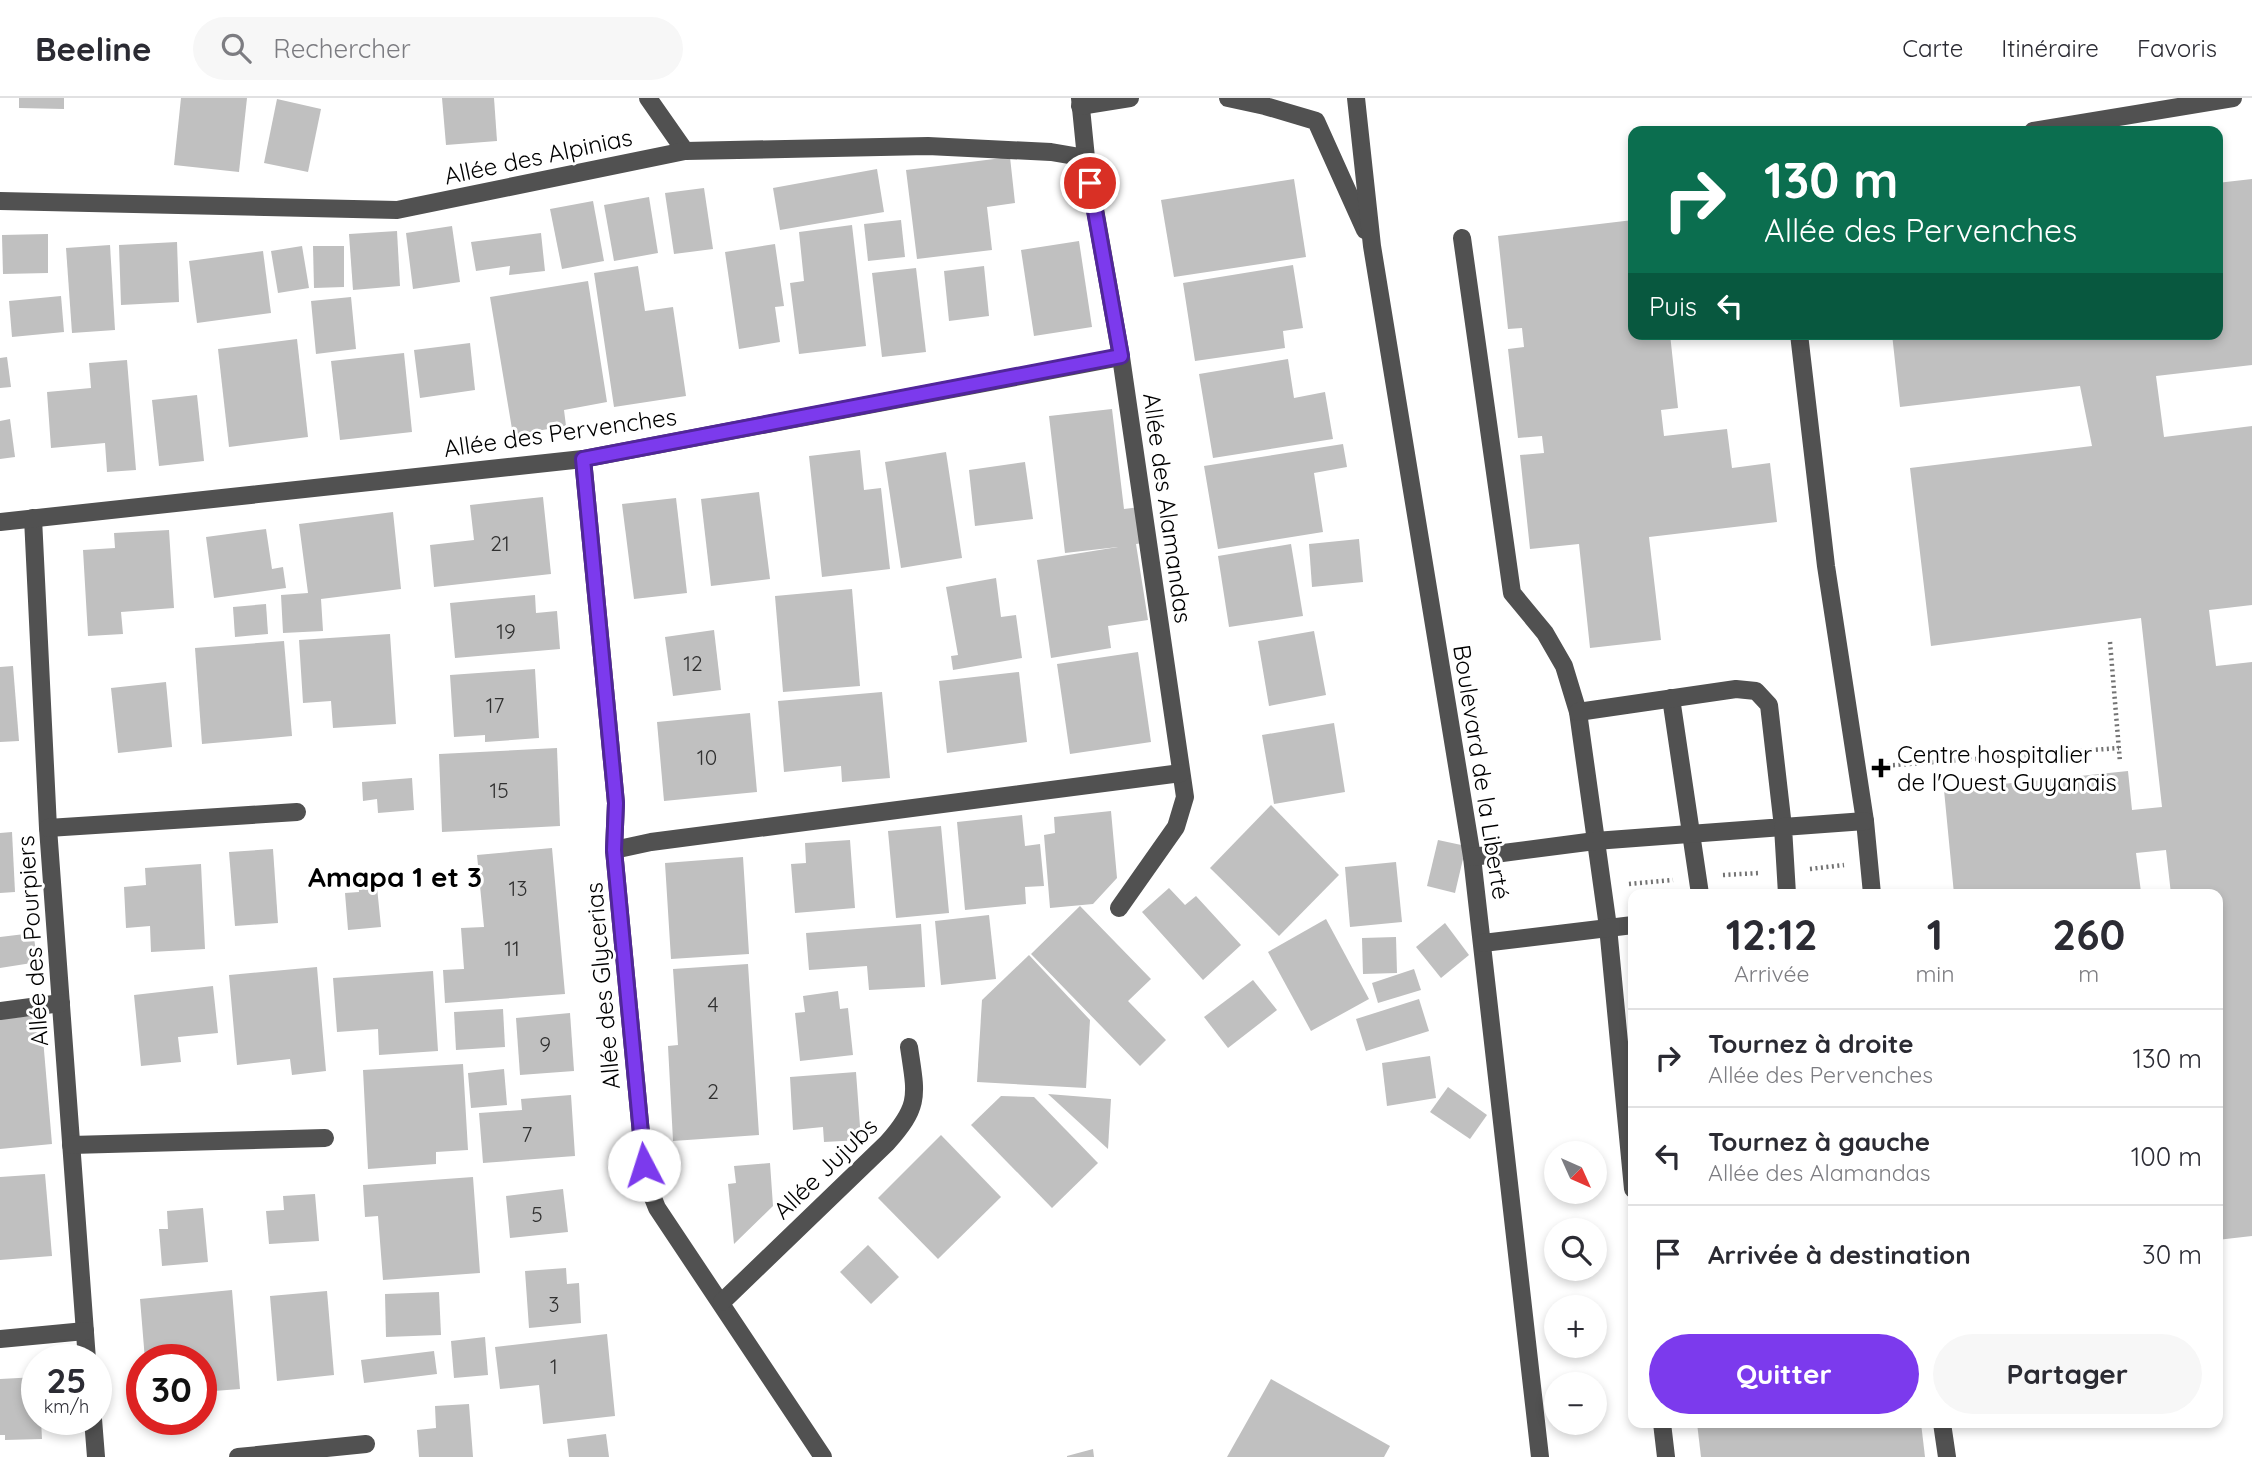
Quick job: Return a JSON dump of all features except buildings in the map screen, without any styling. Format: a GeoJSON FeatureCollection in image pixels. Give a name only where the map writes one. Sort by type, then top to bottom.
{"type":"FeatureCollection","features":[{"type":"Feature","properties":{"kind":"street"},"geometry":{"type":"LineString","coordinates":[[648,98],[685,151]]}},
{"type":"Feature","properties":{"kind":"street"},"geometry":{"type":"LineString","coordinates":[[1080,102],[1130,98]]}},
{"type":"Feature","properties":{"kind":"street"},"geometry":{"type":"LineString","coordinates":[[1228,98],[1316,121],[1372,246]]}},
{"type":"Feature","properties":{"kind":"street","name":"Boulevard de la Liberté"},"geometry":{"type":"LineString","coordinates":[[1356,98],[1372,246],[1472,857],[1539,1457]]}},
{"type":"Feature","properties":{"kind":"street"},"geometry":{"type":"LineString","coordinates":[[2063,126],[2233,98]]}},
{"type":"Feature","properties":{"kind":"street","name":"Allée des Alamandas"},"geometry":{"type":"LineString","coordinates":[[1080,102],[1086,158],[1121,356],[1185,797],[1175,827],[1119,908]]}},
{"type":"Feature","properties":{"kind":"street","name":"Allée des Alpinias"},"geometry":{"type":"LineString","coordinates":[[0,201],[397,210],[685,151],[928,146],[1051,152],[1086,158]]}},
{"type":"Feature","properties":{"kind":"street"},"geometry":{"type":"LineString","coordinates":[[1462,238],[1512,593],[1545,633],[1564,666],[1578,712],[1608,927],[1628,1137]]}},
{"type":"Feature","properties":{"kind":"street"},"geometry":{"type":"LineString","coordinates":[[1800,340],[1826,566],[1865,821],[1872,889]]}},
{"type":"Feature","properties":{"kind":"street","name":"Allée des Pervenches"},"geometry":{"type":"LineString","coordinates":[[0,522],[583,459],[1121,356]]}},
{"type":"Feature","properties":{"kind":"street","name":"Allée des Glycerias"},"geometry":{"type":"LineString","coordinates":[[583,459],[616,803],[614,850],[647,1184],[657,1208],[823,1457]]}},
{"type":"Feature","properties":{"kind":"street","name":"Allée des Pourpiers"},"geometry":{"type":"LineString","coordinates":[[33,518],[48,828],[86,1344]]}},
{"type":"Feature","properties":{"kind":"street"},"geometry":{"type":"LineString","coordinates":[[1578,712],[1736,689],[1756,691],[1769,705],[1783,827],[1787,889]]}},
{"type":"Feature","properties":{"kind":"street"},"geometry":{"type":"LineString","coordinates":[[1671,698],[1699,886]]}},
{"type":"Feature","properties":{"kind":"street"},"geometry":{"type":"LineString","coordinates":[[614,850],[651,842],[1181,773]]}},
{"type":"Feature","properties":{"kind":"street"},"geometry":{"type":"LineString","coordinates":[[48,828],[297,812]]}},
{"type":"Feature","properties":{"kind":"street"},"geometry":{"type":"LineString","coordinates":[[1472,857],[1595,841],[1865,821]]}},
{"type":"Feature","properties":{"kind":"street"},"geometry":{"type":"LineString","coordinates":[[1483,943],[1628,925]]}},
{"type":"Feature","properties":{"kind":"street"},"geometry":{"type":"LineString","coordinates":[[0,1011],[61,1003]]}},
{"type":"Feature","properties":{"kind":"street","name":"Allée Jujubs"},"geometry":{"type":"LineString","coordinates":[[722,1302],[887,1143],[908,1119],[916,1097],[909,1047]]}},
{"type":"Feature","properties":{"kind":"street"},"geometry":{"type":"LineString","coordinates":[[71,1145],[325,1138]]}},
{"type":"Feature","properties":{"kind":"street"},"geometry":{"type":"LineString","coordinates":[[0,1339],[85,1331]]}},
{"type":"Feature","properties":{"kind":"street"},"geometry":{"type":"LineString","coordinates":[[1663,1428],[1666,1457]]}},
{"type":"Feature","properties":{"kind":"street"},"geometry":{"type":"LineString","coordinates":[[1943,1428],[1947,1457]]}},
{"type":"Feature","properties":{"kind":"street"},"geometry":{"type":"LineString","coordinates":[[94,1435],[96,1457]]}},
{"type":"Feature","properties":{"kind":"street"},"geometry":{"type":"LineString","coordinates":[[238,1457],[366,1444]]}},
{"type":"Feature","properties":{"kind":"path"},"geometry":{"type":"LineString","coordinates":[[2110,642],[2120,762]]}},
{"type":"Feature","properties":{"kind":"path"},"geometry":{"type":"LineString","coordinates":[[1857,768],[2119,748]]}},
{"type":"Feature","properties":{"kind":"path"},"geometry":{"type":"LineString","coordinates":[[1602,886],[1699,886],[1786,871],[1869,863]]}},
{"type":"Feature","properties":{"kind":"place","name":"Centre hospitalier de l'Ouest Guyanais"},"geometry":{"type":"Point","coordinates":[1881,768]}},
{"type":"Feature","properties":{"kind":"district","name":"Amapa 1 et 3"},"geometry":{"type":"Point","coordinates":[395,876]}},
{"type":"Feature","properties":{"kind":"route"},"geometry":{"type":"LineString","coordinates":[[644,1165],[614,850],[616,803],[583,459],[1121,356],[1090,183]]}}]}
